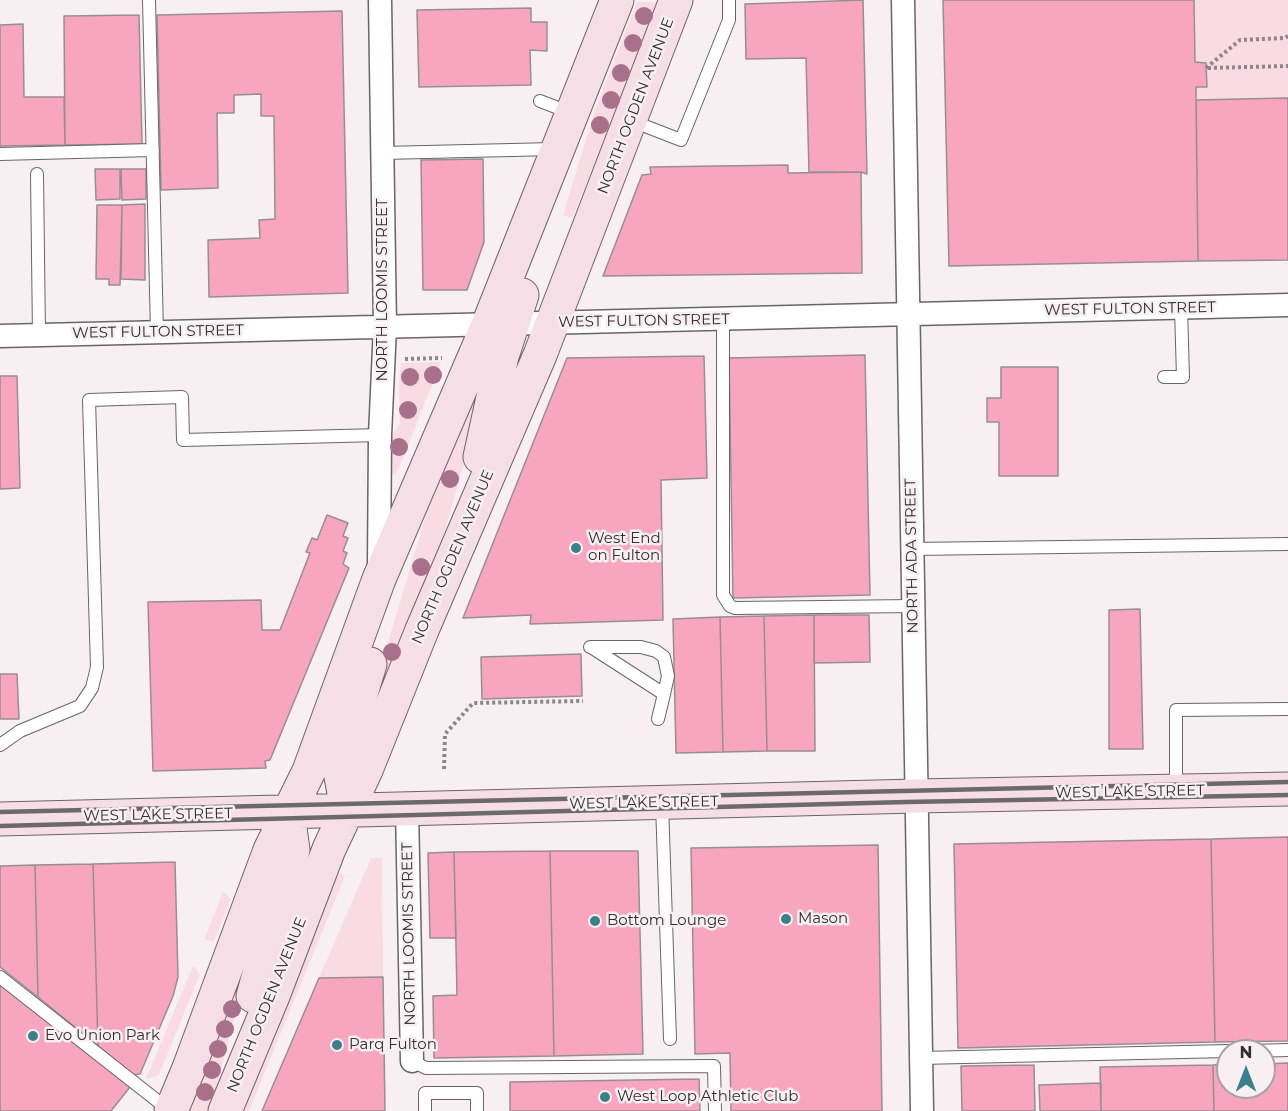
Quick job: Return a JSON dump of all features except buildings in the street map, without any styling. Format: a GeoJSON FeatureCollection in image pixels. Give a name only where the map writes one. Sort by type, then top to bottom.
{"type":"FeatureCollection","features":[{"type":"Feature","properties":{"kind":"main road"},"geometry":{"type":"LineString","coordinates":[[170,1111],[189,1068],[270,850],[309,771],[379,579],[500,325],[559,148],[617,0]]}},
{"type":"Feature","properties":{"kind":"main road","name":"NORTH OGDEN AVENUE"},"geometry":{"type":"LineString","coordinates":[[229,1100],[271,1001],[329,849],[366,771],[402,678],[540,355],[676,0]]}},
{"type":"Feature","properties":{"kind":"main road"},"geometry":{"type":"LineString","coordinates":[[462,535],[502,356],[500,325]]}},
{"type":"Feature","properties":{"kind":"main road"},"geometry":{"type":"LineString","coordinates":[[347,809],[339,766],[378,639],[379,579]]}},
{"type":"Feature","properties":{"kind":"main road","name":"WEST LAKE STREET"},"geometry":{"type":"LineString","coordinates":[[0,819],[347,809],[1288,789]]}},
{"type":"Feature","properties":{"kind":"main road"},"geometry":{"type":"LineString","coordinates":[[229,1100],[248,1014],[293,850],[288,811]]}},
{"type":"Feature","properties":{"kind":"street","name":"NORTH LOOMIS STREET"},"geometry":{"type":"LineString","coordinates":[[379,579],[380,435],[385,327],[380,0]]}},
{"type":"Feature","properties":{"kind":"street","name":"NORTH ADA STREET"},"geometry":{"type":"LineString","coordinates":[[903,0],[922,1111]]}},
{"type":"Feature","properties":{"kind":"street","name":"WEST FULTON STREET"},"geometry":{"type":"LineString","coordinates":[[0,336],[1288,305]]}},
{"type":"Feature","properties":{"kind":"street","name":"NORTH LOOMIS STREET"},"geometry":{"type":"LineString","coordinates":[[407,808],[412,1061]]}},
{"type":"Feature","properties":{"kind":"lane"},"geometry":{"type":"LineString","coordinates":[[149,0],[157,332]]}},
{"type":"Feature","properties":{"kind":"lane"},"geometry":{"type":"LineString","coordinates":[[630,120],[681,140],[729,20],[729,0]]}},
{"type":"Feature","properties":{"kind":"lane"},"geometry":{"type":"LineString","coordinates":[[540,101],[572,114]]}},
{"type":"Feature","properties":{"kind":"lane"},"geometry":{"type":"LineString","coordinates":[[383,153],[559,148]]}},
{"type":"Feature","properties":{"kind":"lane"},"geometry":{"type":"LineString","coordinates":[[0,154],[153,150]]}},
{"type":"Feature","properties":{"kind":"lane"},"geometry":{"type":"LineString","coordinates":[[37,174],[39,335]]}},
{"type":"Feature","properties":{"kind":"lane"},"geometry":{"type":"LineString","coordinates":[[1164,377],[1183,377],[1181,308]]}},
{"type":"Feature","properties":{"kind":"lane"},"geometry":{"type":"LineString","coordinates":[[723,319],[723,595],[730,606],[735,608],[913,606]]}},
{"type":"Feature","properties":{"kind":"lane"},"geometry":{"type":"LineString","coordinates":[[0,745],[20,731],[80,706],[92,688],[97,667],[89,400],[182,397],[183,440],[380,435]]}},
{"type":"Feature","properties":{"kind":"lane"},"geometry":{"type":"LineString","coordinates":[[912,549],[1288,544]]}},
{"type":"Feature","properties":{"kind":"lane"},"geometry":{"type":"LineString","coordinates":[[658,719],[664,694],[668,676],[664,657],[656,651],[641,647],[590,647],[664,694]]}},
{"type":"Feature","properties":{"kind":"lane"},"geometry":{"type":"LineString","coordinates":[[1176,792],[1176,710],[1288,709]]}},
{"type":"Feature","properties":{"kind":"lane"},"geometry":{"type":"LineString","coordinates":[[662,803],[670,1039]]}},
{"type":"Feature","properties":{"kind":"lane"},"geometry":{"type":"LineString","coordinates":[[0,977],[170,1111]]}},
{"type":"Feature","properties":{"kind":"lane"},"geometry":{"type":"LineString","coordinates":[[920,1058],[1216,1052]]}},
{"type":"Feature","properties":{"kind":"lane"},"geometry":{"type":"LineString","coordinates":[[412,1061],[426,1068],[714,1066],[715,1111]]}},
{"type":"Feature","properties":{"kind":"lane"},"geometry":{"type":"LineString","coordinates":[[425,1111],[425,1094],[477,1093],[477,1111]]}},
{"type":"Feature","properties":{"kind":"path"},"geometry":{"type":"LineString","coordinates":[[1287,37],[1240,40],[1206,68],[1288,66]]}},
{"type":"Feature","properties":{"kind":"path"},"geometry":{"type":"LineString","coordinates":[[404,359],[452,358]]}},
{"type":"Feature","properties":{"kind":"path"},"geometry":{"type":"LineString","coordinates":[[444,769],[445,734],[473,703],[583,701]]}},
{"type":"Feature","properties":{"kind":"shaded area"},"geometry":{"type":"Polygon","coordinates":[[[1194,0],[1288,0],[1288,98],[1196,100],[1196,87],[1206,87],[1206,63],[1195,62],[1194,0]]]}},
{"type":"Feature","properties":{"kind":"shaded area"},"geometry":{"type":"Polygon","coordinates":[[[637,2],[661,2],[572,218],[563,215],[595,110],[637,2]]]}},
{"type":"Feature","properties":{"kind":"shaded area"},"geometry":{"type":"Polygon","coordinates":[[[441,362],[396,475],[389,472],[390,440],[400,423],[401,363],[441,362]]]}},
{"type":"Feature","properties":{"kind":"shaded area"},"geometry":{"type":"Polygon","coordinates":[[[483,376],[488,378],[445,530],[383,689],[375,686],[427,512],[483,376]]]}},
{"type":"Feature","properties":{"kind":"shaded area"},"geometry":{"type":"Polygon","coordinates":[[[371,858],[382,858],[383,977],[319,978],[371,858]]]}},
{"type":"Feature","properties":{"kind":"shaded area"},"geometry":{"type":"Polygon","coordinates":[[[337,872],[345,876],[249,1111],[241,1111],[337,872]]]}},
{"type":"Feature","properties":{"kind":"shaded area"},"geometry":{"type":"Polygon","coordinates":[[[223,892],[231,899],[214,941],[204,940],[223,892]]]}},
{"type":"Feature","properties":{"kind":"shaded area"},"geometry":{"type":"Polygon","coordinates":[[[249,942],[258,944],[233,1023],[213,1099],[208,1111],[187,1111],[249,942]]]}},
{"type":"Feature","properties":{"kind":"shaded area"},"geometry":{"type":"Polygon","coordinates":[[[193,966],[200,974],[159,1075],[146,1079],[193,966]]]}},
{"type":"Feature","properties":{"kind":"railway"},"geometry":{"type":"LineString","coordinates":[[0,812],[1288,782]]}},
{"type":"Feature","properties":{"kind":"railway"},"geometry":{"type":"LineString","coordinates":[[0,826],[906,802],[1288,795]]}},
{"type":"Feature","properties":{"kind":"place","name":"West End on Fulton"},"geometry":{"type":"Point","coordinates":[576,548]}},
{"type":"Feature","properties":{"kind":"place","name":"Mason"},"geometry":{"type":"Point","coordinates":[786,919]}},
{"type":"Feature","properties":{"kind":"place","name":"Bottom Lounge"},"geometry":{"type":"Point","coordinates":[595,921]}},
{"type":"Feature","properties":{"kind":"place","name":"Evo Union Park"},"geometry":{"type":"Point","coordinates":[33,1036]}},
{"type":"Feature","properties":{"kind":"place","name":"Parq Fulton"},"geometry":{"type":"Point","coordinates":[337,1045]}},
{"type":"Feature","properties":{"kind":"place","name":"West Loop Athletic Club"},"geometry":{"type":"Point","coordinates":[605,1097]}}]}
